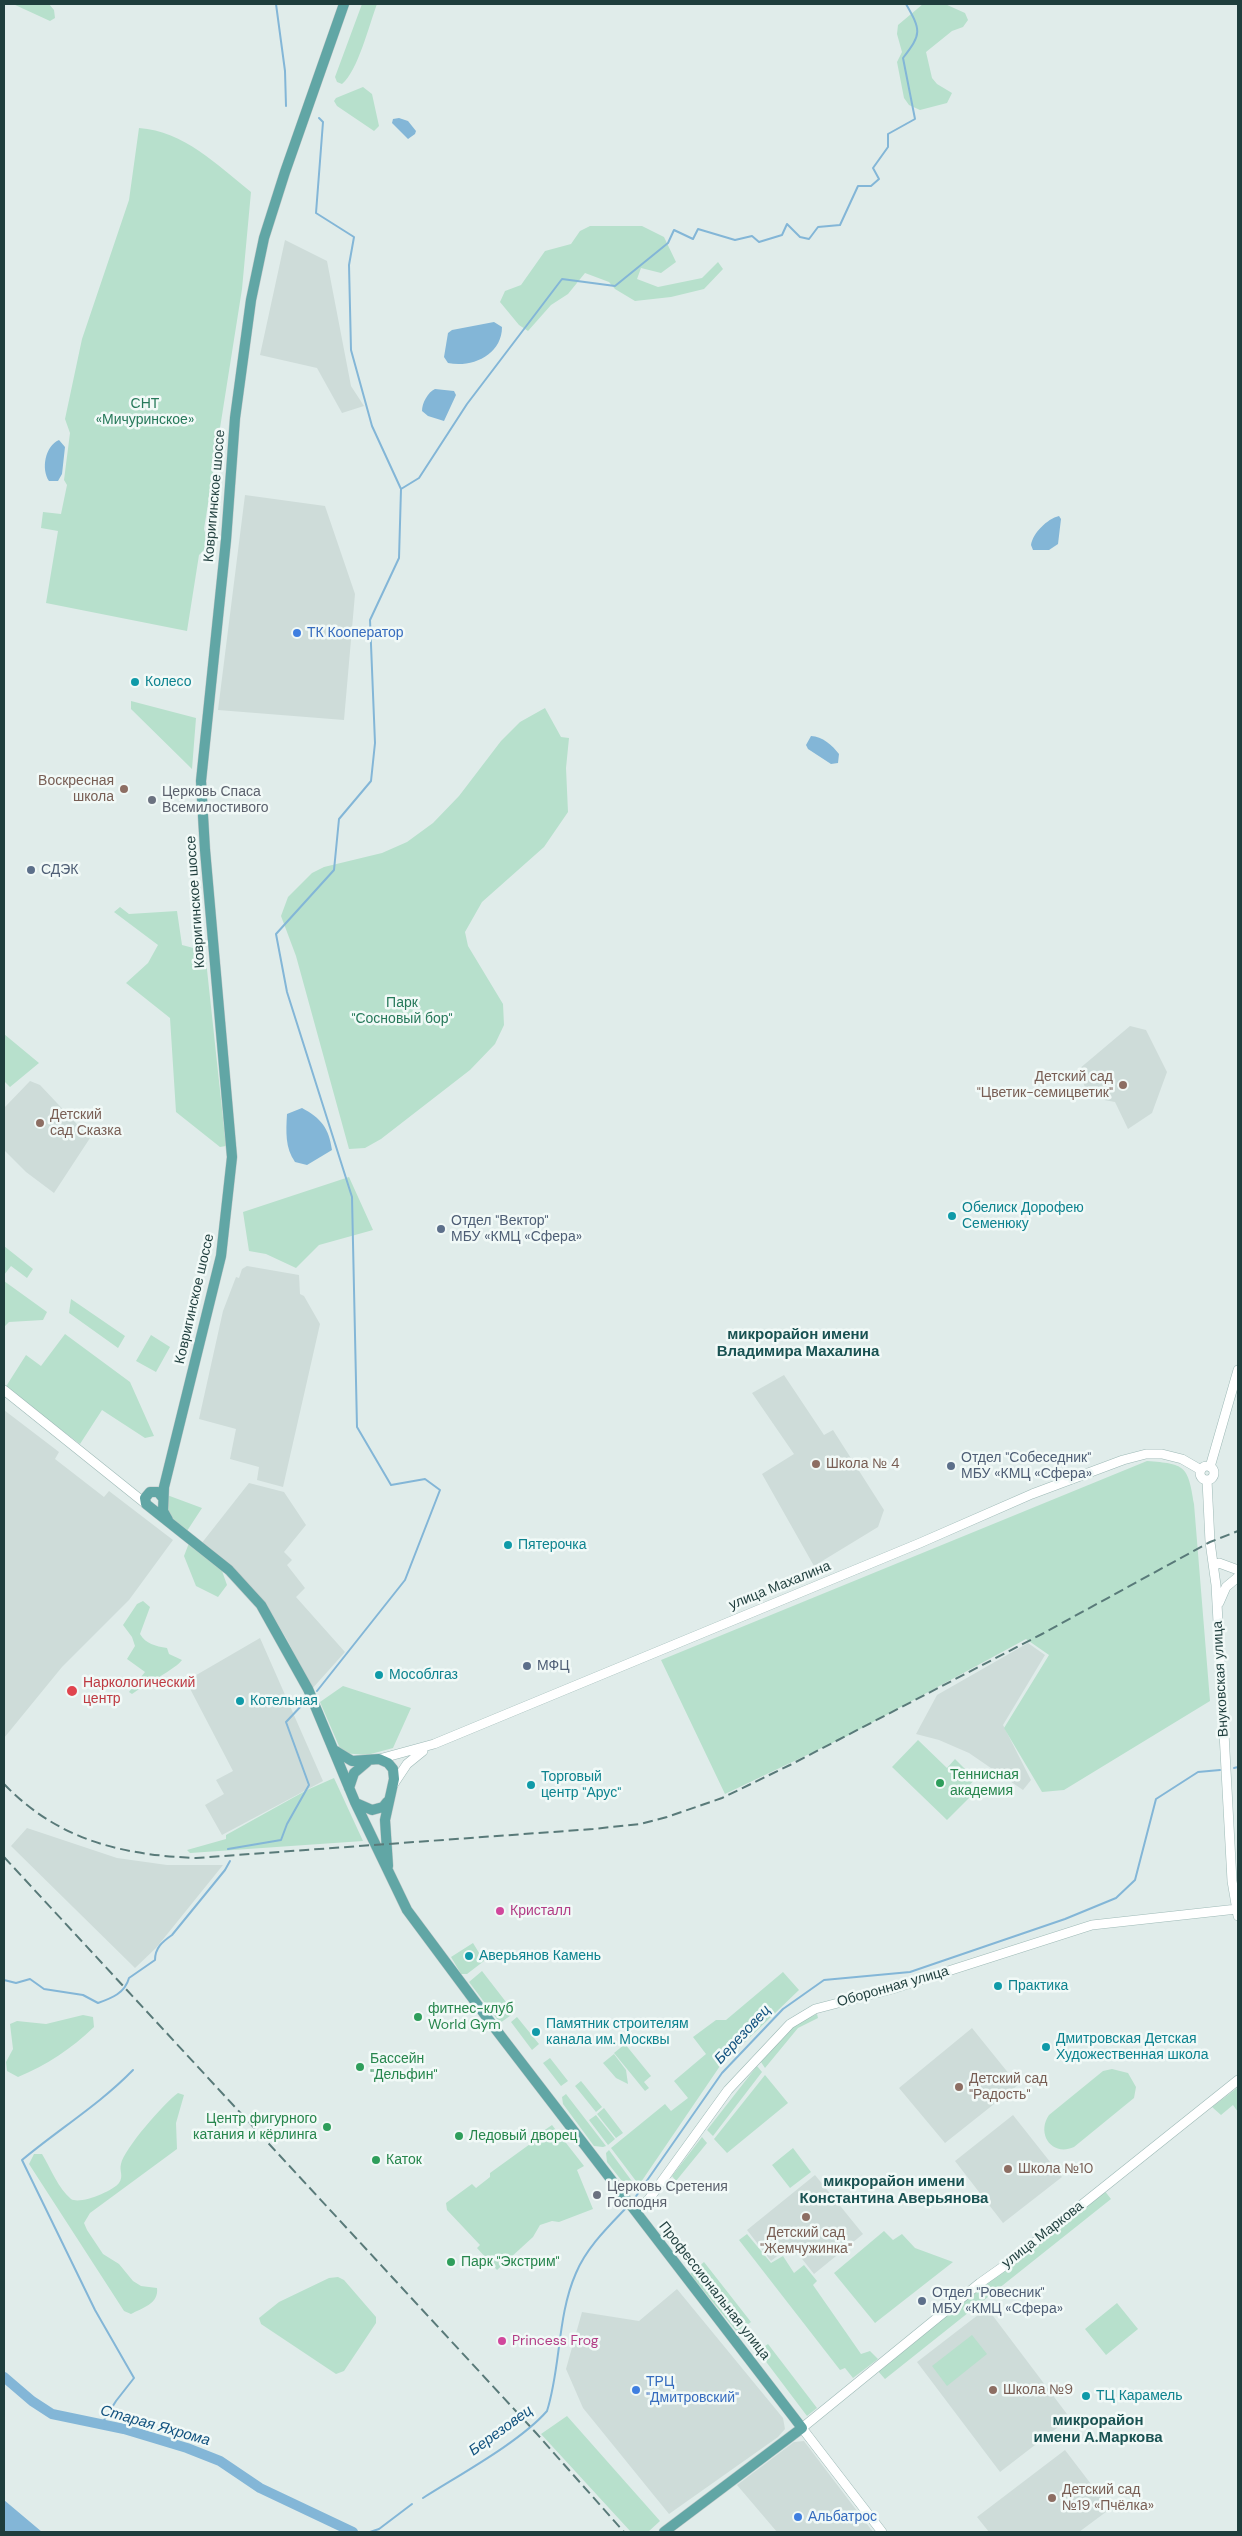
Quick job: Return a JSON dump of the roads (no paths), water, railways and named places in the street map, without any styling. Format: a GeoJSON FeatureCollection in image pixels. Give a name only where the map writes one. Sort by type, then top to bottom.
{"type":"FeatureCollection","features":[{"type":"Feature","properties":{"kind":"main road","name":"Ковригинское шоссе"},"geometry":{"type":"LineString","coordinates":[[155,1500],[166,1478],[222,1256],[232,1157],[213,946],[201,781],[226,540],[235,418],[251,300],[264,238],[284,172],[320,76],[344,4]]}},
{"type":"Feature","properties":{"kind":"main road"},"geometry":{"type":"LineString","coordinates":[[155,1500],[168,1520],[230,1570],[261,1605],[303,1681],[333,1749],[352,1761],[368,1761]]}},
{"type":"Feature","properties":{"kind":"main road","name":"Профессиональная улица"},"geometry":{"type":"LineString","coordinates":[[333,1749],[389,1875],[417,1923],[802,2428]]}},
{"type":"Feature","properties":{"kind":"main road"},"geometry":{"type":"LineString","coordinates":[[379,1759],[388,1763],[393,1769],[393,1785],[388,1802],[385,1844],[389,1875]]}},
{"type":"Feature","properties":{"kind":"main road","name":"улица Махалина"},"geometry":{"type":"LineString","coordinates":[[368,1761],[379,1759]]}},
{"type":"Feature","properties":{"kind":"main road"},"geometry":{"type":"LineString","coordinates":[[349,1788],[354,1773],[368,1761]]}},
{"type":"Feature","properties":{"kind":"main road"},"geometry":{"type":"LineString","coordinates":[[355,1802],[372,1810],[383,1807],[388,1802]]}},
{"type":"Feature","properties":{"kind":"main road"},"geometry":{"type":"LineString","coordinates":[[664,2532],[802,2428]]}},
{"type":"Feature","properties":{"kind":"street"},"geometry":{"type":"LineString","coordinates":[[1206,1469],[1238,1370]]}},
{"type":"Feature","properties":{"kind":"street"},"geometry":{"type":"LineString","coordinates":[[4,1390],[128,1488],[155,1500]]}},
{"type":"Feature","properties":{"kind":"street","name":"улица Махалина"},"geometry":{"type":"LineString","coordinates":[[379,1759],[434,1744],[920,1543],[1032,1494],[1123,1460],[1146,1454],[1162,1454],[1182,1459],[1206,1469]]}},
{"type":"Feature","properties":{"kind":"street","name":"Внуковская улица"},"geometry":{"type":"LineString","coordinates":[[1206,1469],[1202,1477],[1207,1480],[1207,1511],[1224,1568],[1216,1585],[1232,1881],[1237,1912]]}},
{"type":"Feature","properties":{"kind":"street"},"geometry":{"type":"LineString","coordinates":[[1217,1610],[1226,1587],[1224,1568]]}},
{"type":"Feature","properties":{"kind":"street"},"geometry":{"type":"LineString","coordinates":[[393,1785],[407,1764],[434,1744]]}},
{"type":"Feature","properties":{"kind":"street","name":"Оборонная улица"},"geometry":{"type":"LineString","coordinates":[[632,2207],[649,2199],[728,2090],[790,2024],[814,2009],[892,1989],[1092,1925],[1237,1912]]}},
{"type":"Feature","properties":{"kind":"street","name":"улица Маркова"},"geometry":{"type":"LineString","coordinates":[[802,2428],[980,2283],[1020,2254],[1238,2080]]}},
{"type":"Feature","properties":{"kind":"street","name":"Профессиональная улица"},"geometry":{"type":"LineString","coordinates":[[802,2428],[882,2532]]}},
{"type":"Feature","properties":{"kind":"water"},"geometry":{"type":"Polygon","coordinates":[[[399,118],[408,121],[416,131],[408,139],[392,123],[393,119],[399,118]]]}},
{"type":"Feature","properties":{"kind":"water"},"geometry":{"type":"Polygon","coordinates":[[[494,322],[502,327],[501,337],[491,352],[476,361],[457,364],[448,363],[444,357],[448,333],[452,330],[494,322]]]}},
{"type":"Feature","properties":{"kind":"water"},"geometry":{"type":"Polygon","coordinates":[[[435,389],[454,391],[456,395],[444,421],[428,416],[422,411],[426,398],[435,389]]]}},
{"type":"Feature","properties":{"kind":"water"},"geometry":{"type":"Polygon","coordinates":[[[59,440],[65,447],[62,474],[58,481],[49,481],[45,470],[46,458],[50,447],[59,440]]]}},
{"type":"Feature","properties":{"kind":"water"},"geometry":{"type":"Polygon","coordinates":[[[1059,516],[1061,519],[1058,544],[1049,550],[1033,550],[1032,540],[1038,531],[1045,523],[1059,516]]]}},
{"type":"Feature","properties":{"kind":"water"},"geometry":{"type":"Polygon","coordinates":[[[811,736],[827,742],[834,748],[839,754],[838,763],[831,764],[808,749],[806,745],[811,736]]]}},
{"type":"Feature","properties":{"kind":"water"},"geometry":{"type":"Polygon","coordinates":[[[302,1108],[323,1124],[329,1136],[332,1150],[307,1165],[295,1162],[289,1151],[287,1139],[287,1114],[302,1108]]]}},
{"type":"Feature","properties":{"kind":"water"},"geometry":{"type":"Polygon","coordinates":[[[4,2500],[42,2532],[4,2532],[4,2500]]]}},
{"type":"Feature","properties":{"kind":"waterway"},"geometry":{"type":"LineString","coordinates":[[276,4],[285,71],[286,106]]}},
{"type":"Feature","properties":{"kind":"waterway"},"geometry":{"type":"LineString","coordinates":[[317,1691],[405,1580],[440,1490],[425,1479],[391,1485],[357,1427],[352,1197],[287,992],[276,934],[334,870],[339,819],[371,781],[375,743],[370,620],[399,558],[401,489],[419,478],[467,404],[562,279],[615,286],[668,243],[674,230],[693,239],[698,229],[735,240],[752,236],[759,242],[782,235],[787,224],[800,237],[809,239],[818,227],[840,225],[858,186],[871,186],[879,179],[873,168],[888,147],[888,134],[915,119],[903,58],[914,43],[917,26],[906,4]]}},
{"type":"Feature","properties":{"kind":"waterway"},"geometry":{"type":"LineString","coordinates":[[319,118],[323,122],[316,213],[354,237],[349,265],[351,350],[372,426],[401,489]]}},
{"type":"Feature","properties":{"kind":"waterway"},"geometry":{"type":"LineString","coordinates":[[228,1849],[281,1840],[287,1824],[309,1785],[286,1722],[304,1703]]}},
{"type":"Feature","properties":{"kind":"waterway","name":"Березовец"},"geometry":{"type":"LineString","coordinates":[[1234,1768],[1238,1767]]}},
{"type":"Feature","properties":{"kind":"waterway","name":"Березовец"},"geometry":{"type":"LineString","coordinates":[[632,2202],[722,2073],[783,2009],[824,1980],[910,1972],[1065,1919],[1116,1898],[1135,1880],[1156,1799],[1198,1772],[1220,1770]]}},
{"type":"Feature","properties":{"kind":"waterway"},"geometry":{"type":"LineString","coordinates":[[4,1980],[16,1983],[30,1979],[44,1989],[83,1995],[98,2003],[113,1997],[124,1988],[129,1978],[155,1960],[156,1952],[160,1946],[172,1935],[225,1870],[230,1861]]}},
{"type":"Feature","properties":{"kind":"waterway"},"geometry":{"type":"LineString","coordinates":[[101,2425],[116,2401],[134,2378],[95,2310],[22,2160],[93,2105],[133,2070]]}},
{"type":"Feature","properties":{"kind":"waterway","name":"Березовец"},"geometry":{"type":"LineString","coordinates":[[423,2498],[505,2446],[535,2423],[547,2411],[555,2377],[565,2307],[576,2273],[592,2246],[627,2207]]}},
{"type":"Feature","properties":{"kind":"waterway","name":"Старая Яхрома"},"geometry":{"type":"LineString","coordinates":[[4,2377],[32,2401],[52,2414],[124,2429],[187,2448],[220,2461],[260,2488],[353,2532]]}},
{"type":"Feature","properties":{"kind":"waterway","name":"Березовец"},"geometry":{"type":"LineString","coordinates":[[370,2532],[379,2529],[412,2504]]}},
{"type":"Feature","properties":{"kind":"railway"},"geometry":{"type":"LineString","coordinates":[[4,1784],[46,1819],[92,1841],[142,1853],[196,1858],[640,1824],[722,1798],[790,1765],[1042,1634],[1210,1542],[1238,1531]]}},
{"type":"Feature","properties":{"kind":"railway"},"geometry":{"type":"LineString","coordinates":[[4,1857],[537,2434],[624,2532]]}},
{"type":"Feature","properties":{"kind":"place","name":"ТК Кооператор"},"geometry":{"type":"Point","coordinates":[297,633]}},
{"type":"Feature","properties":{"kind":"place","name":"Колесо"},"geometry":{"type":"Point","coordinates":[135,682]}},
{"type":"Feature","properties":{"kind":"place","name":"Воскресная школа"},"geometry":{"type":"Point","coordinates":[124,789]}},
{"type":"Feature","properties":{"kind":"place","name":"Церковь Спаса Всемилостивого"},"geometry":{"type":"Point","coordinates":[152,800]}},
{"type":"Feature","properties":{"kind":"place","name":"СДЭК"},"geometry":{"type":"Point","coordinates":[31,870]}},
{"type":"Feature","properties":{"kind":"place","name":"Детский сад \"Цветик-семицветик\""},"geometry":{"type":"Point","coordinates":[1123,1085]}},
{"type":"Feature","properties":{"kind":"place","name":"Детский сад Сказка"},"geometry":{"type":"Point","coordinates":[40,1123]}},
{"type":"Feature","properties":{"kind":"place","name":"Обелиск Дорофею Семенюку"},"geometry":{"type":"Point","coordinates":[952,1216]}},
{"type":"Feature","properties":{"kind":"place","name":"Отдел \"Вектор\" МБУ «КМЦ «Сфера»"},"geometry":{"type":"Point","coordinates":[441,1229]}},
{"type":"Feature","properties":{"kind":"place","name":"Школа № 4"},"geometry":{"type":"Point","coordinates":[816,1464]}},
{"type":"Feature","properties":{"kind":"place","name":"Отдел \"Собеседник\" МБУ «КМЦ «Сфера»"},"geometry":{"type":"Point","coordinates":[951,1466]}},
{"type":"Feature","properties":{"kind":"place","name":"Пятерочка"},"geometry":{"type":"Point","coordinates":[508,1545]}},
{"type":"Feature","properties":{"kind":"place","name":"МФЦ"},"geometry":{"type":"Point","coordinates":[527,1666]}},
{"type":"Feature","properties":{"kind":"place","name":"Мособлгаз"},"geometry":{"type":"Point","coordinates":[379,1675]}},
{"type":"Feature","properties":{"kind":"place","name":"Наркологический центр"},"geometry":{"type":"Point","coordinates":[72,1691]}},
{"type":"Feature","properties":{"kind":"place","name":"Котельная"},"geometry":{"type":"Point","coordinates":[240,1701]}},
{"type":"Feature","properties":{"kind":"place","name":"Теннисная академия"},"geometry":{"type":"Point","coordinates":[940,1783]}},
{"type":"Feature","properties":{"kind":"place","name":"Торговый центр \"Арус\""},"geometry":{"type":"Point","coordinates":[531,1785]}},
{"type":"Feature","properties":{"kind":"place","name":"Кристалл"},"geometry":{"type":"Point","coordinates":[500,1911]}},
{"type":"Feature","properties":{"kind":"place","name":"Аверьянов Камень"},"geometry":{"type":"Point","coordinates":[469,1956]}},
{"type":"Feature","properties":{"kind":"place","name":"Практика"},"geometry":{"type":"Point","coordinates":[998,1986]}},
{"type":"Feature","properties":{"kind":"place","name":"фитнес-клуб World Gym"},"geometry":{"type":"Point","coordinates":[418,2017]}},
{"type":"Feature","properties":{"kind":"place","name":"Памятник строителям канала им. Москвы"},"geometry":{"type":"Point","coordinates":[536,2032]}},
{"type":"Feature","properties":{"kind":"place","name":"Дмитровская Детская Художественная школа"},"geometry":{"type":"Point","coordinates":[1046,2047]}},
{"type":"Feature","properties":{"kind":"place","name":"Бассейн \"Дельфин\""},"geometry":{"type":"Point","coordinates":[360,2067]}},
{"type":"Feature","properties":{"kind":"place","name":"Детский сад \"Радость\""},"geometry":{"type":"Point","coordinates":[959,2087]}},
{"type":"Feature","properties":{"kind":"place","name":"Центр фигурного катания и кёрлинга"},"geometry":{"type":"Point","coordinates":[327,2127]}},
{"type":"Feature","properties":{"kind":"place","name":"Ледовый дворец"},"geometry":{"type":"Point","coordinates":[459,2136]}},
{"type":"Feature","properties":{"kind":"place","name":"Каток"},"geometry":{"type":"Point","coordinates":[376,2160]}},
{"type":"Feature","properties":{"kind":"place","name":"Школа №10"},"geometry":{"type":"Point","coordinates":[1008,2169]}},
{"type":"Feature","properties":{"kind":"place","name":"Церковь Сретения Господня"},"geometry":{"type":"Point","coordinates":[597,2195]}},
{"type":"Feature","properties":{"kind":"place","name":"Детский сад \"Жемчужинка\""},"geometry":{"type":"Point","coordinates":[806,2217]}},
{"type":"Feature","properties":{"kind":"place","name":"Парк \"Экстрим\""},"geometry":{"type":"Point","coordinates":[451,2262]}},
{"type":"Feature","properties":{"kind":"place","name":"Отдел \"Ровесник\" МБУ «КМЦ «Сфера»"},"geometry":{"type":"Point","coordinates":[922,2301]}},
{"type":"Feature","properties":{"kind":"place","name":"Princess Frog"},"geometry":{"type":"Point","coordinates":[502,2341]}},
{"type":"Feature","properties":{"kind":"place","name":"ТРЦ \"Дмитровский\""},"geometry":{"type":"Point","coordinates":[636,2390]}},
{"type":"Feature","properties":{"kind":"place","name":"Школа №9"},"geometry":{"type":"Point","coordinates":[993,2390]}},
{"type":"Feature","properties":{"kind":"place","name":"ТЦ Карамель"},"geometry":{"type":"Point","coordinates":[1086,2396]}},
{"type":"Feature","properties":{"kind":"place","name":"Детский сад №19 «Пчёлка»"},"geometry":{"type":"Point","coordinates":[1052,2498]}},
{"type":"Feature","properties":{"kind":"place","name":"Альбатрос"},"geometry":{"type":"Point","coordinates":[798,2517]}},
{"type":"Feature","properties":{"kind":"district","name":"микрорайон имени Владимира Махалина"},"geometry":{"type":"Point","coordinates":[798,1344]}},
{"type":"Feature","properties":{"kind":"district","name":"микрорайон имени Константина Аверьянова"},"geometry":{"type":"Point","coordinates":[894,2190]}},
{"type":"Feature","properties":{"kind":"district","name":"микрорайон имени А.Маркова"},"geometry":{"type":"Point","coordinates":[1098,2430]}},
{"type":"Feature","properties":{"kind":"park label","name":"СНТ «Мичуринское»"},"geometry":{"type":"Point","coordinates":[145,412]}},
{"type":"Feature","properties":{"kind":"park label","name":"Парк \"Сосновый бор\""},"geometry":{"type":"Point","coordinates":[402,1012]}}]}
